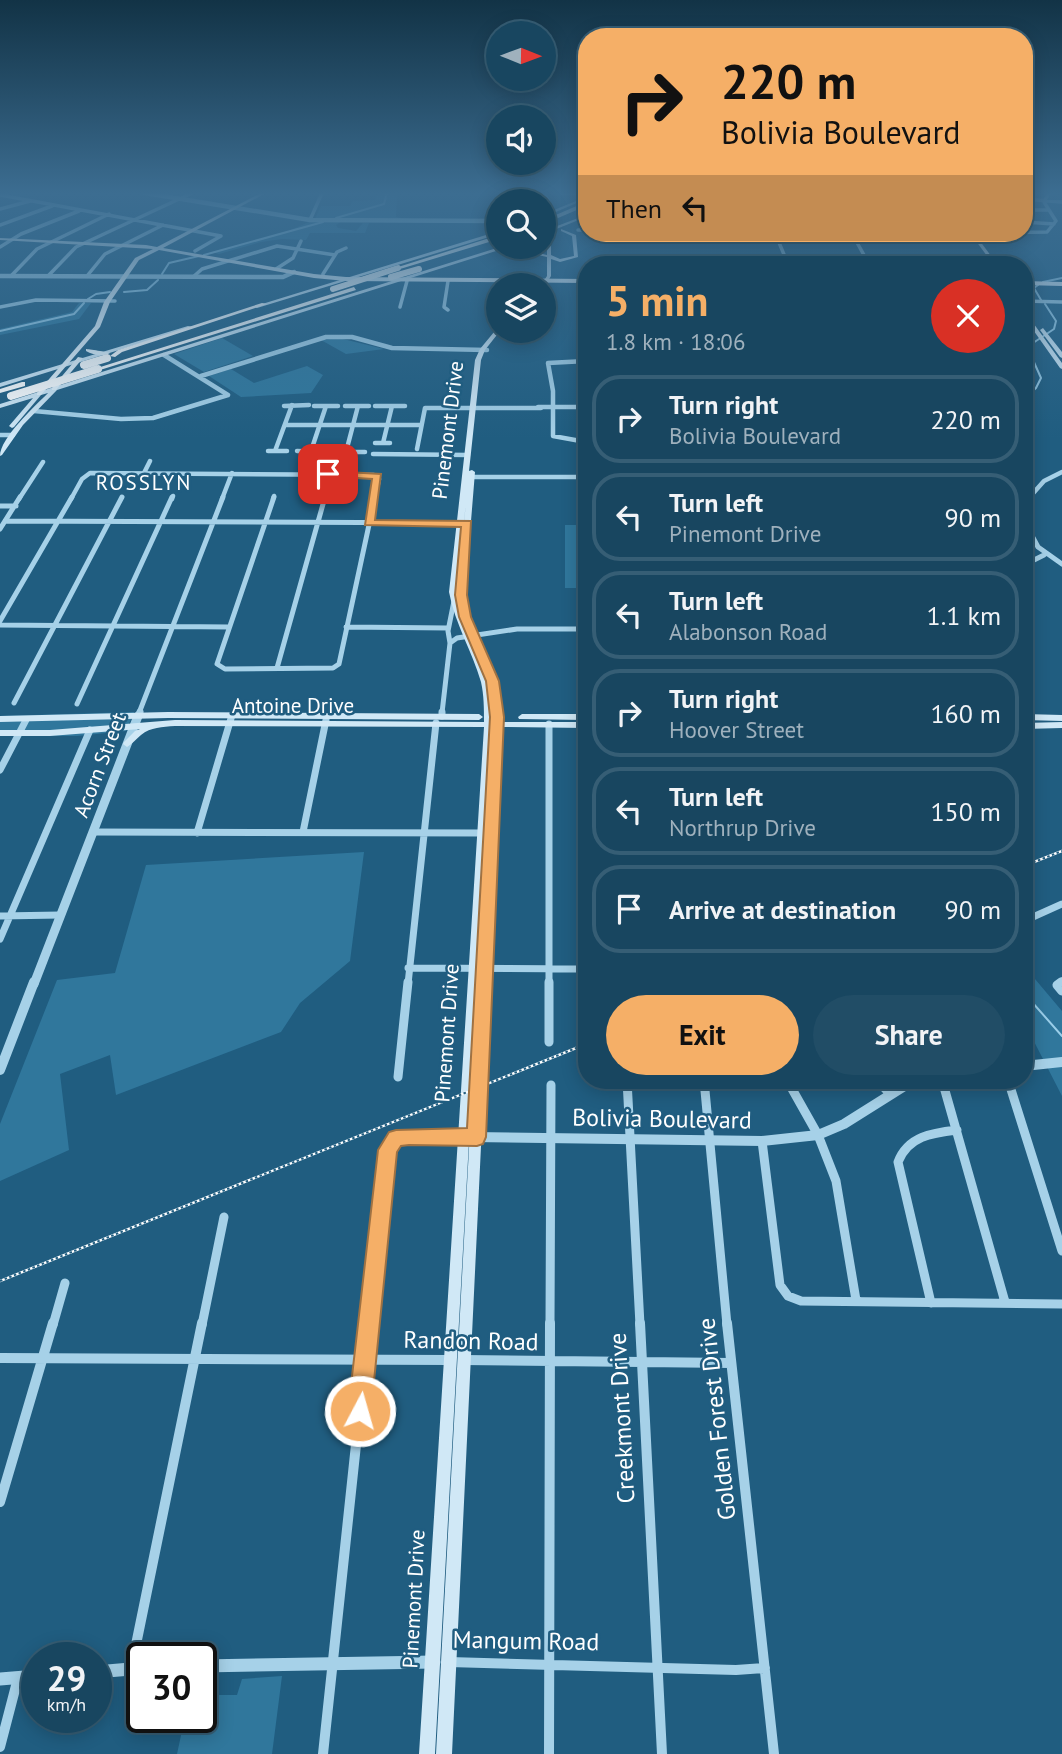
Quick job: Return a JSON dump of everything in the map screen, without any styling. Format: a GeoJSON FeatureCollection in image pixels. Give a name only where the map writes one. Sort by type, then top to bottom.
{"type":"FeatureCollection","features":[{"type":"Feature","properties":{"kind":"highway"},"geometry":{"type":"LineString","coordinates":[[0,395],[16,393],[105,359],[363,275]]}},
{"type":"Feature","properties":{"kind":"highway"},"geometry":{"type":"LineString","coordinates":[[0,395],[16,393],[105,359],[387,275]]}},
{"type":"Feature","properties":{"kind":"highway"},"geometry":{"type":"LineString","coordinates":[[105,359],[354,289],[415,275]]}},
{"type":"Feature","properties":{"kind":"highway"},"geometry":{"type":"LineString","coordinates":[[105,359],[120,351],[264,304]]}},
{"type":"Feature","properties":{"kind":"highway"},"geometry":{"type":"LineString","coordinates":[[105,359],[150,356],[308,309]]}},
{"type":"Feature","properties":{"kind":"main road"},"geometry":{"type":"LineString","coordinates":[[306,275],[332,283],[375,284],[368,290]]}},
{"type":"Feature","properties":{"kind":"main road"},"geometry":{"type":"LineString","coordinates":[[336,275],[448,281],[486,279]]}},
{"type":"Feature","properties":{"kind":"main road"},"geometry":{"type":"LineString","coordinates":[[264,304],[359,275]]}},
{"type":"Feature","properties":{"kind":"main road"},"geometry":{"type":"LineString","coordinates":[[0,406],[16,393],[39,394],[418,275]]}},
{"type":"Feature","properties":{"kind":"main road"},"geometry":{"type":"LineString","coordinates":[[443,275],[486,279]]}},
{"type":"Feature","properties":{"kind":"main road"},"geometry":{"type":"LineString","coordinates":[[0,442],[54,389],[77,361],[105,320],[111,301],[128,276]]}},
{"type":"Feature","properties":{"kind":"main road"},"geometry":{"type":"LineString","coordinates":[[346,279],[397,281]]}},
{"type":"Feature","properties":{"kind":"main road"},"geometry":{"type":"LineString","coordinates":[[556,280],[578,279]]}},
{"type":"Feature","properties":{"kind":"main road"},"geometry":{"type":"LineString","coordinates":[[1033,282],[1059,283]]}},
{"type":"Feature","properties":{"kind":"main road"},"geometry":{"type":"LineString","coordinates":[[1033,318],[1038,329]]}},
{"type":"Feature","properties":{"kind":"main road"},"geometry":{"type":"LineString","coordinates":[[1033,324],[1046,340],[1061,352]]}},
{"type":"Feature","properties":{"kind":"main road"},"geometry":{"type":"LineString","coordinates":[[1046,340],[1062,368]]}},
{"type":"Feature","properties":{"kind":"main road","name":"Pinemont Drive"},"geometry":{"type":"LineString","coordinates":[[444,1754],[441,1662],[493,720],[483,666],[456,597],[475,408],[484,350],[490,343]]}},
{"type":"Feature","properties":{"kind":"main road"},"geometry":{"type":"LineString","coordinates":[[89,344],[93,353],[105,359]]}},
{"type":"Feature","properties":{"kind":"main road"},"geometry":{"type":"LineString","coordinates":[[0,454],[6,435],[19,417],[32,408],[39,394],[64,365],[89,344]]}},
{"type":"Feature","properties":{"kind":"main road"},"geometry":{"type":"LineString","coordinates":[[0,385],[77,361],[105,359]]}},
{"type":"Feature","properties":{"kind":"main road"},"geometry":{"type":"LineString","coordinates":[[89,379],[75,376],[85,365],[105,359]]}},
{"type":"Feature","properties":{"kind":"main road"},"geometry":{"type":"LineString","coordinates":[[16,393],[29,395],[44,379],[40,376],[29,376]]}},
{"type":"Feature","properties":{"kind":"main road"},"geometry":{"type":"LineString","coordinates":[[16,393],[32,408]]}},
{"type":"Feature","properties":{"kind":"main road","name":"Pinemont Drive"},"geometry":{"type":"LineString","coordinates":[[469,476],[467,455],[472,439]]}},
{"type":"Feature","properties":{"kind":"main road","name":"Antoine Drive"},"geometry":{"type":"LineString","coordinates":[[0,719],[136,720],[177,715],[231,719],[326,720],[578,717]]}},
{"type":"Feature","properties":{"kind":"main road"},"geometry":{"type":"LineString","coordinates":[[1033,717],[1062,718]]}},
{"type":"Feature","properties":{"kind":"main road","name":"Antoine Drive"},"geometry":{"type":"LineString","coordinates":[[0,733],[90,730],[136,720],[159,724],[231,719]]}},
{"type":"Feature","properties":{"kind":"main road","name":"Antoine Drive"},"geometry":{"type":"LineString","coordinates":[[493,720],[578,724]]}},
{"type":"Feature","properties":{"kind":"main road"},"geometry":{"type":"LineString","coordinates":[[127,744],[138,733],[159,724]]}},
{"type":"Feature","properties":{"kind":"main road"},"geometry":{"type":"LineString","coordinates":[[1033,726],[1062,725]]}},
{"type":"Feature","properties":{"kind":"main road","name":"Pinemont Drive"},"geometry":{"type":"LineString","coordinates":[[427,1754],[441,1662]]}},
{"type":"Feature","properties":{"kind":"street"},"geometry":{"type":"LineString","coordinates":[[284,277],[288,275]]}},
{"type":"Feature","properties":{"kind":"street"},"geometry":{"type":"LineString","coordinates":[[0,276],[298,275]]}},
{"type":"Feature","properties":{"kind":"street"},"geometry":{"type":"LineString","coordinates":[[400,307],[408,279]]}},
{"type":"Feature","properties":{"kind":"street"},"geometry":{"type":"LineString","coordinates":[[448,281],[444,307],[448,310]]}},
{"type":"Feature","properties":{"kind":"street"},"geometry":{"type":"LineString","coordinates":[[0,307],[36,300],[111,301]]}},
{"type":"Feature","properties":{"kind":"street"},"geometry":{"type":"LineString","coordinates":[[1033,302],[1062,302]]}},
{"type":"Feature","properties":{"kind":"street"},"geometry":{"type":"LineString","coordinates":[[201,376],[326,337],[352,337],[392,348],[484,350]]}},
{"type":"Feature","properties":{"kind":"street"},"geometry":{"type":"LineString","coordinates":[[1050,351],[1061,352]]}},
{"type":"Feature","properties":{"kind":"street"},"geometry":{"type":"LineString","coordinates":[[32,408],[121,419],[153,418],[228,395],[167,354]]}},
{"type":"Feature","properties":{"kind":"street"},"geometry":{"type":"LineString","coordinates":[[578,361],[548,363],[554,408],[554,436],[578,440]]}},
{"type":"Feature","properties":{"kind":"street"},"geometry":{"type":"LineString","coordinates":[[275,451],[292,405]]}},
{"type":"Feature","properties":{"kind":"street"},"geometry":{"type":"LineString","coordinates":[[284,406],[338,406]]}},
{"type":"Feature","properties":{"kind":"street"},"geometry":{"type":"LineString","coordinates":[[311,451],[326,406]]}},
{"type":"Feature","properties":{"kind":"street"},"geometry":{"type":"LineString","coordinates":[[345,406],[405,406]]}},
{"type":"Feature","properties":{"kind":"street"},"geometry":{"type":"LineString","coordinates":[[346,452],[358,406]]}},
{"type":"Feature","properties":{"kind":"street"},"geometry":{"type":"LineString","coordinates":[[383,443],[392,406]]}},
{"type":"Feature","properties":{"kind":"street"},"geometry":{"type":"LineString","coordinates":[[417,449],[425,408],[578,407]]}},
{"type":"Feature","properties":{"kind":"street"},"geometry":{"type":"LineString","coordinates":[[285,425],[421,425]]}},
{"type":"Feature","properties":{"kind":"street"},"geometry":{"type":"LineString","coordinates":[[375,443],[390,443]]}},
{"type":"Feature","properties":{"kind":"street"},"geometry":{"type":"LineString","coordinates":[[268,451],[287,451]]}},
{"type":"Feature","properties":{"kind":"street"},"geometry":{"type":"LineString","coordinates":[[297,451],[325,452]]}},
{"type":"Feature","properties":{"kind":"street"},"geometry":{"type":"LineString","coordinates":[[334,452],[365,452]]}},
{"type":"Feature","properties":{"kind":"street"},"geometry":{"type":"LineString","coordinates":[[373,454],[467,455]]}},
{"type":"Feature","properties":{"kind":"street"},"geometry":{"type":"LineString","coordinates":[[144,473],[150,461]]}},
{"type":"Feature","properties":{"kind":"street"},"geometry":{"type":"LineString","coordinates":[[304,474],[309,461]]}},
{"type":"Feature","properties":{"kind":"street"},"geometry":{"type":"LineString","coordinates":[[0,529],[43,462]]}},
{"type":"Feature","properties":{"kind":"street"},"geometry":{"type":"LineString","coordinates":[[1033,492],[1054,474],[1062,472]]}},
{"type":"Feature","properties":{"kind":"street"},"geometry":{"type":"LineString","coordinates":[[229,627],[0,623],[82,479],[90,473],[374,475],[378,477],[378,482],[339,664],[333,668],[225,668],[217,664],[274,496]]}},
{"type":"Feature","properties":{"kind":"street","name":"Acorn Street"},"geometry":{"type":"LineString","coordinates":[[0,1070],[232,473]]}},
{"type":"Feature","properties":{"kind":"street"},"geometry":{"type":"LineString","coordinates":[[469,476],[578,477]]}},
{"type":"Feature","properties":{"kind":"street"},"geometry":{"type":"LineString","coordinates":[[14,703],[122,496]]}},
{"type":"Feature","properties":{"kind":"street"},"geometry":{"type":"LineString","coordinates":[[77,704],[173,496]]}},
{"type":"Feature","properties":{"kind":"street"},"geometry":{"type":"LineString","coordinates":[[277,668],[325,496]]}},
{"type":"Feature","properties":{"kind":"street"},"geometry":{"type":"LineString","coordinates":[[0,506],[16,506]]}},
{"type":"Feature","properties":{"kind":"street"},"geometry":{"type":"LineString","coordinates":[[5,521],[464,523]]}},
{"type":"Feature","properties":{"kind":"street"},"geometry":{"type":"LineString","coordinates":[[1033,541],[1044,555],[1062,564]]}},
{"type":"Feature","properties":{"kind":"street"},"geometry":{"type":"LineString","coordinates":[[1033,560],[1044,555]]}},
{"type":"Feature","properties":{"kind":"street"},"geometry":{"type":"LineString","coordinates":[[398,1077],[423,833],[450,643],[448,628],[456,597]]}},
{"type":"Feature","properties":{"kind":"street"},"geometry":{"type":"LineString","coordinates":[[346,627],[448,628]]}},
{"type":"Feature","properties":{"kind":"street"},"geometry":{"type":"LineString","coordinates":[[450,643],[469,635],[517,629],[578,629]]}},
{"type":"Feature","properties":{"kind":"street"},"geometry":{"type":"LineString","coordinates":[[197,832],[231,719]]}},
{"type":"Feature","properties":{"kind":"street"},"geometry":{"type":"LineString","coordinates":[[0,771],[26,720]]}},
{"type":"Feature","properties":{"kind":"street"},"geometry":{"type":"LineString","coordinates":[[303,832],[326,720]]}},
{"type":"Feature","properties":{"kind":"street"},"geometry":{"type":"LineString","coordinates":[[549,724],[549,1042]]}},
{"type":"Feature","properties":{"kind":"street"},"geometry":{"type":"LineString","coordinates":[[0,939],[90,730]]}},
{"type":"Feature","properties":{"kind":"street"},"geometry":{"type":"LineString","coordinates":[[93,832],[486,833]]}},
{"type":"Feature","properties":{"kind":"street"},"geometry":{"type":"LineString","coordinates":[[1033,917],[1062,904]]}},
{"type":"Feature","properties":{"kind":"street"},"geometry":{"type":"LineString","coordinates":[[0,916],[60,915]]}},
{"type":"Feature","properties":{"kind":"street"},"geometry":{"type":"LineString","coordinates":[[408,968],[578,969]]}},
{"type":"Feature","properties":{"kind":"street"},"geometry":{"type":"LineString","coordinates":[[1062,981],[1057,985],[1062,991]]}},
{"type":"Feature","properties":{"kind":"street"},"geometry":{"type":"LineString","coordinates":[[1033,1065],[1062,1062]]}},
{"type":"Feature","properties":{"kind":"street"},"geometry":{"type":"LineString","coordinates":[[549,1754],[548,1363],[551,1085]]}},
{"type":"Feature","properties":{"kind":"street","name":"Creekmont Drive"},"geometry":{"type":"LineString","coordinates":[[627,1089],[662,1754]]}},
{"type":"Feature","properties":{"kind":"street","name":"Golden Forest Drive"},"geometry":{"type":"LineString","coordinates":[[705,1089],[731,1363],[774,1754]]}},
{"type":"Feature","properties":{"kind":"street"},"geometry":{"type":"LineString","coordinates":[[792,1089],[818,1135],[836,1181],[856,1300]]}},
{"type":"Feature","properties":{"kind":"street"},"geometry":{"type":"LineString","coordinates":[[885,1089],[890,1094]]}},
{"type":"Feature","properties":{"kind":"street","name":"Bolivia Boulevard"},"geometry":{"type":"LineString","coordinates":[[366,1361],[387,1150],[396,1139],[470,1137],[762,1141],[818,1135],[844,1124],[899,1089]]}},
{"type":"Feature","properties":{"kind":"street"},"geometry":{"type":"LineString","coordinates":[[945,1089],[1005,1302]]}},
{"type":"Feature","properties":{"kind":"street"},"geometry":{"type":"LineString","coordinates":[[1011,1089],[1062,1251]]}},
{"type":"Feature","properties":{"kind":"street"},"geometry":{"type":"LineString","coordinates":[[931,1303],[898,1162],[900,1152],[912,1141],[929,1134],[957,1130]]}},
{"type":"Feature","properties":{"kind":"street"},"geometry":{"type":"LineString","coordinates":[[762,1141],[780,1285],[788,1296],[802,1301],[1005,1302],[1061,1305]]}},
{"type":"Feature","properties":{"kind":"street"},"geometry":{"type":"LineString","coordinates":[[141,1642],[224,1217]]}},
{"type":"Feature","properties":{"kind":"street"},"geometry":{"type":"LineString","coordinates":[[0,1502],[65,1283]]}},
{"type":"Feature","properties":{"kind":"street","name":"Randon Road"},"geometry":{"type":"LineString","coordinates":[[0,1358],[731,1363]]}},
{"type":"Feature","properties":{"kind":"street"},"geometry":{"type":"LineString","coordinates":[[323,1754],[366,1361]]}},
{"type":"Feature","properties":{"kind":"street","name":"Mangum Road"},"geometry":{"type":"LineString","coordinates":[[217,1666],[332,1662],[441,1662],[765,1668]]}},
{"type":"Feature","properties":{"kind":"street"},"geometry":{"type":"LineString","coordinates":[[0,1679],[19,1678],[0,1746]]}},
{"type":"Feature","properties":{"kind":"shaded area"},"geometry":{"type":"Polygon","coordinates":[[[79,303],[91,303],[79,319],[0,335],[0,329],[72,312],[79,303]]]}},
{"type":"Feature","properties":{"kind":"shaded area"},"geometry":{"type":"Polygon","coordinates":[[[222,338],[253,356],[204,372],[174,354],[222,338]]]}},
{"type":"Feature","properties":{"kind":"shaded area"},"geometry":{"type":"Polygon","coordinates":[[[339,338],[384,349],[346,354],[321,340],[339,338]]]}},
{"type":"Feature","properties":{"kind":"shaded area"},"geometry":{"type":"Polygon","coordinates":[[[307,366],[323,375],[311,393],[241,397],[209,376],[231,369],[254,383],[307,366]]]}},
{"type":"Feature","properties":{"kind":"shaded area"},"geometry":{"type":"Polygon","coordinates":[[[565,525],[578,525],[578,588],[565,588],[565,525]]]}},
{"type":"Feature","properties":{"kind":"shaded area"},"geometry":{"type":"Polygon","coordinates":[[[134,712],[126,731],[77,736],[0,736],[0,716],[134,712]]]}},
{"type":"Feature","properties":{"kind":"shaded area"},"geometry":{"type":"Polygon","coordinates":[[[364,852],[350,961],[300,1003],[281,1032],[116,1095],[110,1055],[60,1074],[69,1150],[0,1181],[0,1124],[57,980],[115,973],[146,865],[364,852]]]}},
{"type":"Feature","properties":{"kind":"shaded area"},"geometry":{"type":"Polygon","coordinates":[[[1033,977],[1062,1011],[1062,1096],[1033,1040],[1033,977]]]}},
{"type":"Feature","properties":{"kind":"shaded area"},"geometry":{"type":"Polygon","coordinates":[[[282,1676],[272,1754],[177,1754],[182,1733],[217,1733],[217,1695],[237,1695],[242,1679],[282,1676]]]}},
{"type":"Feature","properties":{"kind":"waterway"},"geometry":{"type":"LineString","coordinates":[[1043,282],[1062,278]]}},
{"type":"Feature","properties":{"kind":"waterway"},"geometry":{"type":"LineString","coordinates":[[124,292],[147,290],[158,280]]}},
{"type":"Feature","properties":{"kind":"waterway"},"geometry":{"type":"LineString","coordinates":[[1038,285],[1034,288],[1041,300]]}},
{"type":"Feature","properties":{"kind":"waterway"},"geometry":{"type":"LineString","coordinates":[[88,299],[96,294],[110,292]]}},
{"type":"Feature","properties":{"kind":"waterway"},"geometry":{"type":"LineString","coordinates":[[0,331],[74,314],[84,303]]}},
{"type":"Feature","properties":{"kind":"waterway"},"geometry":{"type":"LineString","coordinates":[[1033,343],[1054,329],[1056,321],[1045,304]]}},
{"type":"Feature","properties":{"kind":"waterway"},"geometry":{"type":"LineString","coordinates":[[1033,360],[1041,378],[1033,391]]}},
{"type":"Feature","properties":{"kind":"waterway"},"geometry":{"type":"LineString","coordinates":[[1033,1003],[1062,1036]]}},
{"type":"Feature","properties":{"kind":"railway"},"geometry":{"type":"LineString","coordinates":[[1033,862],[1062,851]]}},
{"type":"Feature","properties":{"kind":"railway"},"geometry":{"type":"LineString","coordinates":[[0,1281],[578,1047]]}},
{"type":"Feature","properties":{"kind":"district","name":"ROSSLYN"},"geometry":{"type":"Point","coordinates":[144,483]}},
{"type":"Feature","properties":{"kind":"route"},"geometry":{"type":"LineString","coordinates":[[328,474],[378,477],[369,523],[467,523],[461,595],[465,617],[487,665],[496,693],[497,717],[477,1137],[409,1136],[396,1139],[387,1150],[360,1411]]}}]}
